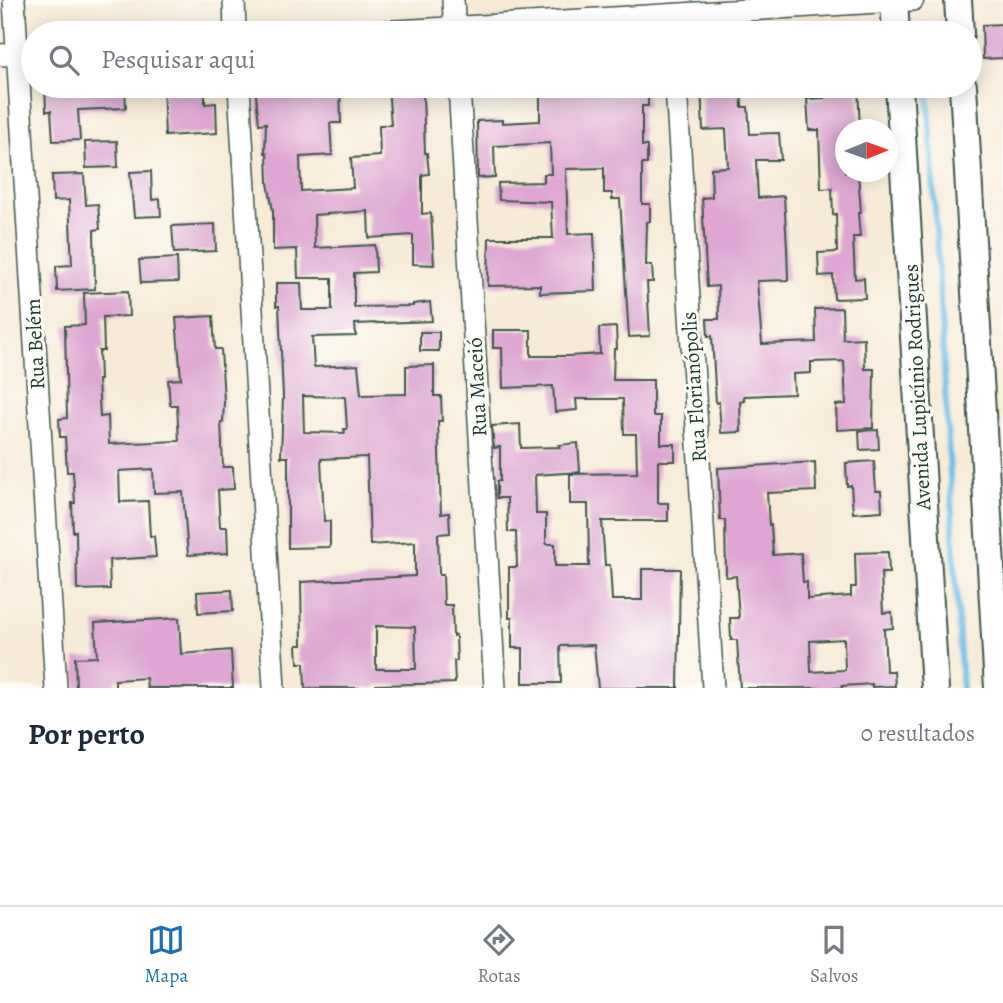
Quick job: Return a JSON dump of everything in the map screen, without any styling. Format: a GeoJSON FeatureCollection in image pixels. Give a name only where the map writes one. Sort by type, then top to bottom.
{"type":"FeatureCollection","features":[{"type":"Feature","properties":{"kind":"street","name":"Rua Belém"},"geometry":{"type":"LineString","coordinates":[[14,0],[55,688]]}},
{"type":"Feature","properties":{"kind":"street"},"geometry":{"type":"LineString","coordinates":[[233,0],[234,21]]}},
{"type":"Feature","properties":{"kind":"street"},"geometry":{"type":"LineString","coordinates":[[453,0],[454,21]]}},
{"type":"Feature","properties":{"kind":"street"},"geometry":{"type":"LineString","coordinates":[[600,21],[900,0],[897,21]]}},
{"type":"Feature","properties":{"kind":"street"},"geometry":{"type":"LineString","coordinates":[[958,0],[959,21]]}},
{"type":"Feature","properties":{"kind":"street"},"geometry":{"type":"LineString","coordinates":[[240,98],[274,688]]}},
{"type":"Feature","properties":{"kind":"street","name":"Rua Maceió"},"geometry":{"type":"LineString","coordinates":[[459,98],[495,688]]}},
{"type":"Feature","properties":{"kind":"street","name":"Rua Florianópolis"},"geometry":{"type":"LineString","coordinates":[[677,98],[713,688]]}},
{"type":"Feature","properties":{"kind":"street","name":"Avenida Lupicínio Rodrigues"},"geometry":{"type":"LineString","coordinates":[[900,98],[935,688]]}},
{"type":"Feature","properties":{"kind":"street"},"geometry":{"type":"LineString","coordinates":[[964,98],[998,688]]}},
{"type":"Feature","properties":{"kind":"building"},"geometry":{"type":"Polygon","coordinates":[[[1003,24],[1003,58],[983,59],[982,25],[1003,24]]]}},
{"type":"Feature","properties":{"kind":"building"},"geometry":{"type":"Polygon","coordinates":[[[45,98],[126,98],[126,108],[78,110],[80,140],[53,141],[51,111],[46,111],[45,98]]]}},
{"type":"Feature","properties":{"kind":"building"},"geometry":{"type":"Polygon","coordinates":[[[163,98],[205,98],[205,104],[216,103],[217,133],[165,136],[163,98]]]}},
{"type":"Feature","properties":{"kind":"building"},"geometry":{"type":"Polygon","coordinates":[[[256,98],[340,98],[341,123],[330,123],[332,155],[300,157],[301,191],[353,188],[351,158],[380,156],[379,125],[391,125],[389,98],[423,98],[425,153],[429,174],[422,175],[422,214],[431,213],[434,265],[413,264],[413,235],[369,238],[368,211],[314,215],[315,248],[375,245],[376,272],[354,273],[354,307],[413,306],[430,302],[432,321],[355,324],[356,336],[312,337],[314,367],[358,365],[361,395],[406,394],[406,366],[434,365],[434,396],[441,396],[442,421],[438,421],[441,514],[449,513],[450,533],[438,534],[439,575],[443,575],[444,605],[452,605],[457,661],[454,661],[455,683],[376,685],[376,688],[305,688],[304,663],[298,663],[297,645],[302,645],[301,582],[415,576],[415,542],[370,545],[367,457],[321,459],[324,521],[330,521],[330,547],[288,548],[288,457],[281,457],[283,396],[276,283],[301,283],[302,310],[332,310],[332,278],[298,278],[297,249],[273,250],[273,211],[265,153],[266,123],[259,124],[256,98]],[[303,396],[304,432],[345,433],[345,397],[303,396]],[[376,626],[376,669],[416,669],[415,627],[376,626]]]}},
{"type":"Feature","properties":{"kind":"building"},"geometry":{"type":"Polygon","coordinates":[[[540,98],[648,98],[648,106],[642,106],[642,146],[647,146],[647,164],[642,164],[642,204],[650,204],[646,265],[652,265],[653,282],[647,282],[650,336],[629,337],[620,199],[612,199],[612,193],[604,193],[604,168],[566,169],[568,234],[594,233],[596,291],[540,293],[540,285],[488,286],[489,238],[553,238],[551,202],[499,200],[498,183],[544,182],[544,174],[551,174],[550,143],[494,146],[495,177],[478,178],[477,121],[540,121],[540,98]]]}},
{"type":"Feature","properties":{"kind":"building"},"geometry":{"type":"Polygon","coordinates":[[[702,98],[742,98],[742,107],[748,107],[750,134],[779,133],[781,160],[756,160],[758,198],[784,196],[788,280],[757,281],[762,344],[816,342],[815,309],[842,308],[843,339],[864,338],[865,369],[874,369],[873,428],[837,430],[836,405],[846,404],[844,361],[811,362],[811,373],[793,374],[794,394],[744,396],[744,401],[740,402],[741,432],[721,433],[719,402],[716,403],[712,336],[708,336],[707,319],[719,319],[718,286],[707,287],[702,198],[712,197],[711,168],[728,167],[726,129],[703,130],[702,98]]]}},
{"type":"Feature","properties":{"kind":"building"},"geometry":{"type":"Polygon","coordinates":[[[859,98],[860,119],[835,119],[835,182],[859,182],[860,237],[853,237],[855,279],[864,278],[865,298],[834,299],[833,275],[819,276],[818,253],[837,252],[836,214],[833,215],[832,188],[821,189],[819,130],[809,130],[807,99],[859,98]]]}},
{"type":"Feature","properties":{"kind":"building"},"geometry":{"type":"Polygon","coordinates":[[[117,141],[118,167],[86,168],[85,142],[117,141]]]}},
{"type":"Feature","properties":{"kind":"building"},"geometry":{"type":"Polygon","coordinates":[[[151,171],[152,200],[160,199],[161,216],[134,217],[130,172],[151,171]]]}},
{"type":"Feature","properties":{"kind":"building"},"geometry":{"type":"Polygon","coordinates":[[[84,174],[86,205],[98,204],[100,229],[94,230],[95,289],[57,291],[56,266],[72,265],[69,200],[53,201],[52,175],[84,174]]]}},
{"type":"Feature","properties":{"kind":"building"},"geometry":{"type":"Polygon","coordinates":[[[215,224],[216,251],[174,253],[172,226],[215,224]]]}},
{"type":"Feature","properties":{"kind":"building"},"geometry":{"type":"Polygon","coordinates":[[[177,258],[178,282],[141,283],[139,260],[177,258]]]}},
{"type":"Feature","properties":{"kind":"building"},"geometry":{"type":"Polygon","coordinates":[[[128,291],[129,316],[103,317],[104,351],[99,351],[98,380],[100,417],[108,416],[109,444],[179,441],[177,405],[170,405],[168,380],[181,379],[176,318],[213,316],[215,349],[221,349],[224,401],[221,422],[223,467],[233,467],[234,489],[218,490],[220,527],[227,527],[228,553],[188,555],[183,492],[154,493],[153,469],[119,471],[120,502],[148,501],[150,536],[154,536],[156,557],[109,560],[110,589],[77,590],[73,472],[67,472],[65,437],[60,437],[59,419],[67,418],[65,326],[85,325],[84,293],[128,291]]]}},
{"type":"Feature","properties":{"kind":"building"},"geometry":{"type":"Polygon","coordinates":[[[616,327],[617,349],[614,349],[613,380],[653,380],[653,416],[661,416],[661,444],[675,444],[675,461],[658,461],[658,503],[668,503],[668,521],[602,521],[605,565],[610,565],[612,600],[642,600],[642,569],[680,569],[678,688],[598,688],[594,645],[560,646],[561,683],[523,683],[523,648],[512,648],[512,618],[509,618],[509,567],[517,567],[516,532],[508,532],[507,498],[497,498],[500,447],[494,448],[492,426],[520,424],[521,448],[560,447],[559,445],[578,443],[580,472],[535,475],[536,514],[546,514],[546,544],[555,544],[555,566],[589,566],[588,504],[570,504],[570,474],[637,473],[636,434],[624,434],[623,399],[576,399],[577,410],[555,412],[553,386],[503,388],[502,348],[493,348],[493,330],[531,330],[531,356],[569,356],[600,354],[599,328],[616,327]]]}},
{"type":"Feature","properties":{"kind":"building"},"geometry":{"type":"Polygon","coordinates":[[[420,332],[439,332],[439,351],[420,351],[420,332]]]}},
{"type":"Feature","properties":{"kind":"building"},"geometry":{"type":"Polygon","coordinates":[[[878,430],[879,449],[860,450],[859,431],[878,430]]]}},
{"type":"Feature","properties":{"kind":"building"},"geometry":{"type":"Polygon","coordinates":[[[874,461],[876,491],[881,491],[882,511],[853,513],[851,485],[847,486],[846,463],[874,461]]]}},
{"type":"Feature","properties":{"kind":"building"},"geometry":{"type":"Polygon","coordinates":[[[815,462],[816,491],[767,493],[773,555],[801,553],[803,582],[807,582],[807,599],[851,596],[851,587],[856,587],[855,553],[888,552],[889,573],[881,573],[883,613],[892,612],[893,628],[884,629],[886,671],[894,671],[895,686],[872,687],[872,684],[842,688],[740,688],[737,640],[731,640],[730,618],[739,618],[736,576],[726,577],[725,520],[720,520],[718,468],[815,462]],[[844,639],[810,641],[811,672],[845,670],[844,639]]]}},
{"type":"Feature","properties":{"kind":"building"},"geometry":{"type":"Polygon","coordinates":[[[232,590],[233,611],[198,613],[197,592],[232,590]]]}},
{"type":"Feature","properties":{"kind":"building"},"geometry":{"type":"Polygon","coordinates":[[[179,618],[181,654],[231,650],[233,688],[147,688],[146,678],[115,680],[115,688],[76,688],[75,658],[97,657],[95,623],[179,618]]]}},
{"type":"Feature","properties":{"kind":"waterway"},"geometry":{"type":"LineString","coordinates":[[929,98],[962,688]]}}]}
